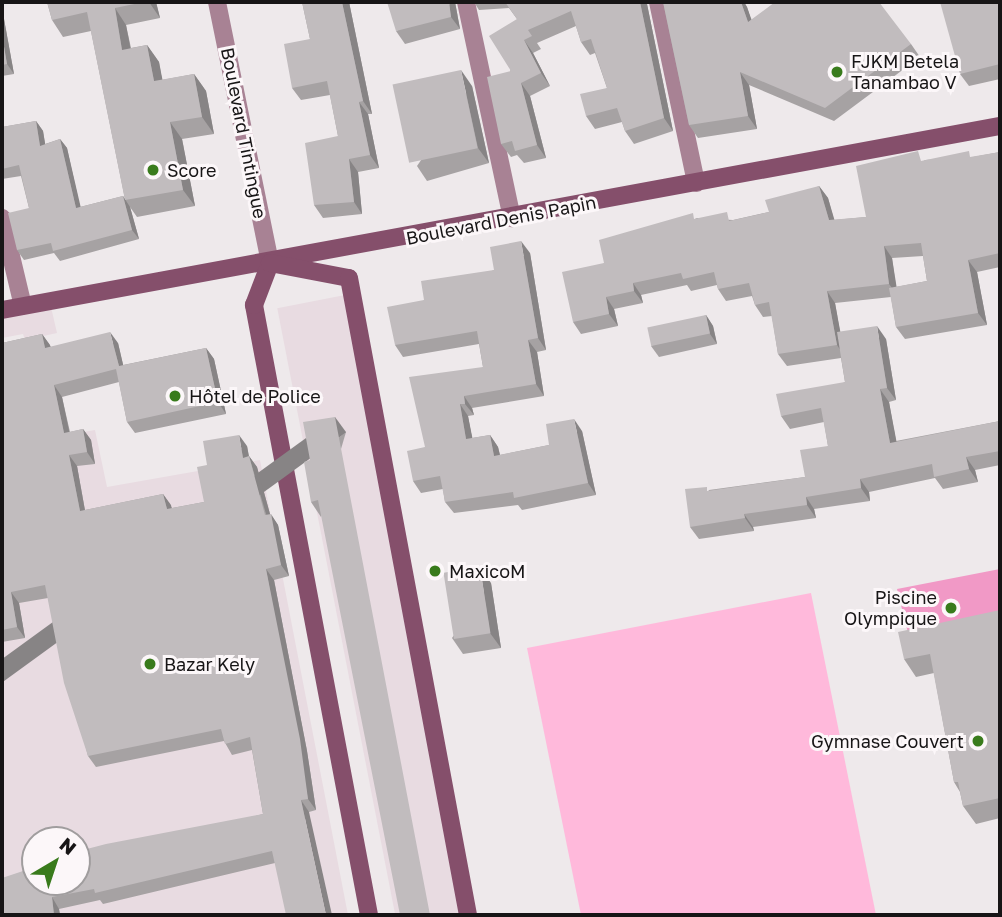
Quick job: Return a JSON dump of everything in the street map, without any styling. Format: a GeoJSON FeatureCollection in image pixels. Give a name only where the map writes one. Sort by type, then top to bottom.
{"type":"FeatureCollection","features":[{"type":"Feature","properties":{"kind":"street","name":"Boulevard Tintingue"},"geometry":{"type":"LineString","coordinates":[[217,2],[270,263]]}},
{"type":"Feature","properties":{"kind":"street"},"geometry":{"type":"LineString","coordinates":[[466,2],[512,218]]}},
{"type":"Feature","properties":{"kind":"street"},"geometry":{"type":"LineString","coordinates":[[658,2],[696,183]]}},
{"type":"Feature","properties":{"kind":"street","name":"Boulevard Denis Papin"},"geometry":{"type":"LineString","coordinates":[[2,310],[270,263],[1000,126]]}},
{"type":"Feature","properties":{"kind":"street"},"geometry":{"type":"LineString","coordinates":[[2,218],[23,306]]}},
{"type":"Feature","properties":{"kind":"street"},"geometry":{"type":"LineString","coordinates":[[369,915],[254,305],[270,263],[349,278],[468,915]]}},
{"type":"Feature","properties":{"kind":"shaded area"},"geometry":{"type":"Polygon","coordinates":[[[345,295],[465,914],[395,915],[277,308],[345,295]]]}},
{"type":"Feature","properties":{"kind":"shaded area"},"geometry":{"type":"Polygon","coordinates":[[[51,307],[57,333],[25,340],[23,334],[2,338],[2,316],[51,307]]]}},
{"type":"Feature","properties":{"kind":"shaded area","name":"Bazar Kely"},"geometry":{"type":"Polygon","coordinates":[[[95,430],[107,487],[260,460],[348,915],[2,915],[2,446],[95,430]]]}},
{"type":"Feature","properties":{"kind":"shaded area","name":"Piscine Olympique"},"geometry":{"type":"Polygon","coordinates":[[[1000,569],[1000,627],[911,645],[897,589],[1000,569]]]}},
{"type":"Feature","properties":{"kind":"shaded area"},"geometry":{"type":"Polygon","coordinates":[[[811,593],[876,915],[581,915],[527,648],[811,593]]]}},
{"type":"Feature","properties":{"kind":"building"},"geometry":{"type":"Polygon","coordinates":[[[47,2],[144,2],[115,8],[122,50],[147,45],[154,81],[194,74],[202,117],[170,122],[183,190],[125,200],[87,12],[52,20],[47,2]]]}},
{"type":"Feature","properties":{"kind":"building"},"geometry":{"type":"Polygon","coordinates":[[[302,2],[342,2],[363,101],[359,102],[370,155],[349,159],[354,202],[314,205],[305,143],[338,136],[327,81],[292,88],[284,44],[310,39],[302,2]]]}},
{"type":"Feature","properties":{"kind":"building"},"geometry":{"type":"Polygon","coordinates":[[[387,2],[449,2],[451,17],[396,31],[387,2]]]}},
{"type":"Feature","properties":{"kind":"building"},"geometry":{"type":"Polygon","coordinates":[[[505,2],[640,2],[664,118],[625,131],[617,108],[586,116],[580,94],[607,88],[591,39],[581,42],[571,11],[528,30],[532,36],[524,40],[541,73],[521,83],[537,145],[515,151],[512,141],[501,144],[487,77],[511,71],[489,36],[517,19],[505,2]]]}},
{"type":"Feature","properties":{"kind":"building"},"geometry":{"type":"Polygon","coordinates":[[[663,2],[741,2],[748,22],[775,2],[879,2],[911,44],[825,108],[740,72],[748,116],[689,125],[663,2]]]}},
{"type":"Feature","properties":{"kind":"building"},"geometry":{"type":"Polygon","coordinates":[[[940,2],[1000,2],[1000,64],[960,74],[940,2]]]}},
{"type":"Feature","properties":{"kind":"building"},"geometry":{"type":"Polygon","coordinates":[[[2,35],[7,64],[2,65],[2,35]]]}},
{"type":"Feature","properties":{"kind":"building"},"geometry":{"type":"Polygon","coordinates":[[[461,70],[478,148],[409,163],[393,85],[461,70]]]}},
{"type":"Feature","properties":{"kind":"building"},"geometry":{"type":"Polygon","coordinates":[[[36,121],[40,146],[60,139],[76,208],[123,196],[132,230],[53,251],[51,243],[17,250],[8,213],[29,208],[19,165],[2,169],[2,127],[36,121]]]}},
{"type":"Feature","properties":{"kind":"building"},"geometry":{"type":"Polygon","coordinates":[[[918,151],[921,161],[969,151],[970,157],[1000,152],[1000,253],[968,260],[978,313],[896,327],[889,288],[927,281],[921,243],[884,246],[889,284],[827,291],[837,345],[778,354],[769,302],[755,305],[749,283],[718,289],[714,272],[683,279],[681,273],[633,283],[634,291],[606,297],[609,314],[573,322],[562,272],[604,263],[599,240],[693,213],[694,219],[727,212],[729,221],[769,212],[765,200],[819,186],[829,220],[866,217],[856,166],[918,151]]]}},
{"type":"Feature","properties":{"kind":"building"},"geometry":{"type":"Polygon","coordinates":[[[521,241],[538,338],[528,340],[536,384],[464,396],[465,404],[460,404],[466,439],[490,435],[494,456],[549,445],[546,424],[574,419],[588,483],[514,498],[513,492],[445,502],[440,476],[413,481],[407,451],[425,447],[409,377],[483,367],[477,331],[395,345],[387,307],[424,300],[421,281],[494,270],[490,247],[521,241]]]}},
{"type":"Feature","properties":{"kind":"building"},"geometry":{"type":"Polygon","coordinates":[[[706,315],[710,334],[651,346],[647,327],[706,315]]]}},
{"type":"Feature","properties":{"kind":"building"},"geometry":{"type":"Polygon","coordinates":[[[877,326],[887,388],[880,389],[890,443],[1000,421],[1000,451],[966,457],[969,469],[934,477],[932,464],[860,479],[861,488],[806,497],[807,505],[744,514],[745,518],[690,527],[685,489],[707,487],[707,491],[805,477],[800,450],[828,446],[821,408],[781,416],[776,394],[845,382],[837,332],[877,326]]]}},
{"type":"Feature","properties":{"kind":"building"},"geometry":{"type":"Polygon","coordinates":[[[110,332],[119,366],[206,348],[218,402],[127,422],[116,369],[54,385],[64,433],[83,429],[87,452],[69,455],[80,511],[163,494],[167,509],[204,502],[197,467],[207,465],[203,441],[239,435],[243,458],[249,456],[265,515],[271,514],[281,565],[266,569],[300,739],[308,799],[301,800],[326,915],[286,915],[272,851],[95,893],[94,889],[91,890],[91,848],[263,814],[250,737],[225,744],[221,729],[88,756],[64,683],[45,585],[11,592],[17,627],[2,630],[2,343],[42,334],[45,348],[110,332]]]}},
{"type":"Feature","properties":{"kind":"building"},"geometry":{"type":"Polygon","coordinates":[[[335,417],[430,915],[400,915],[318,500],[311,502],[304,462],[310,460],[303,422],[335,417]]]}},
{"type":"Feature","properties":{"kind":"building"},"geometry":{"type":"Polygon","coordinates":[[[480,567],[490,633],[454,639],[443,573],[480,567]]]}},
{"type":"Feature","properties":{"kind":"building"},"geometry":{"type":"Polygon","coordinates":[[[1000,610],[1000,798],[963,806],[958,782],[954,782],[930,654],[904,659],[898,632],[1000,610]]]}},
{"type":"Feature","properties":{"kind":"building"},"geometry":{"type":"Polygon","coordinates":[[[21,872],[21,896],[57,896],[52,897],[54,915],[2,915],[2,878],[21,872]]]}},
{"type":"Feature","properties":{"kind":"place","name":"FJKM Betela Tanambao V"},"geometry":{"type":"Point","coordinates":[837,72]}},
{"type":"Feature","properties":{"kind":"place","name":"Score"},"geometry":{"type":"Point","coordinates":[153,170]}},
{"type":"Feature","properties":{"kind":"place","name":"Hôtel de Police"},"geometry":{"type":"Point","coordinates":[175,396]}},
{"type":"Feature","properties":{"kind":"place","name":"MaxicoM"},"geometry":{"type":"Point","coordinates":[435,571]}},
{"type":"Feature","properties":{"kind":"place","name":"Piscine Olympique"},"geometry":{"type":"Point","coordinates":[951,608]}},
{"type":"Feature","properties":{"kind":"place","name":"Bazar Kely"},"geometry":{"type":"Point","coordinates":[150,664]}},
{"type":"Feature","properties":{"kind":"place","name":"Gymnase Couvert"},"geometry":{"type":"Point","coordinates":[978,741]}}]}
